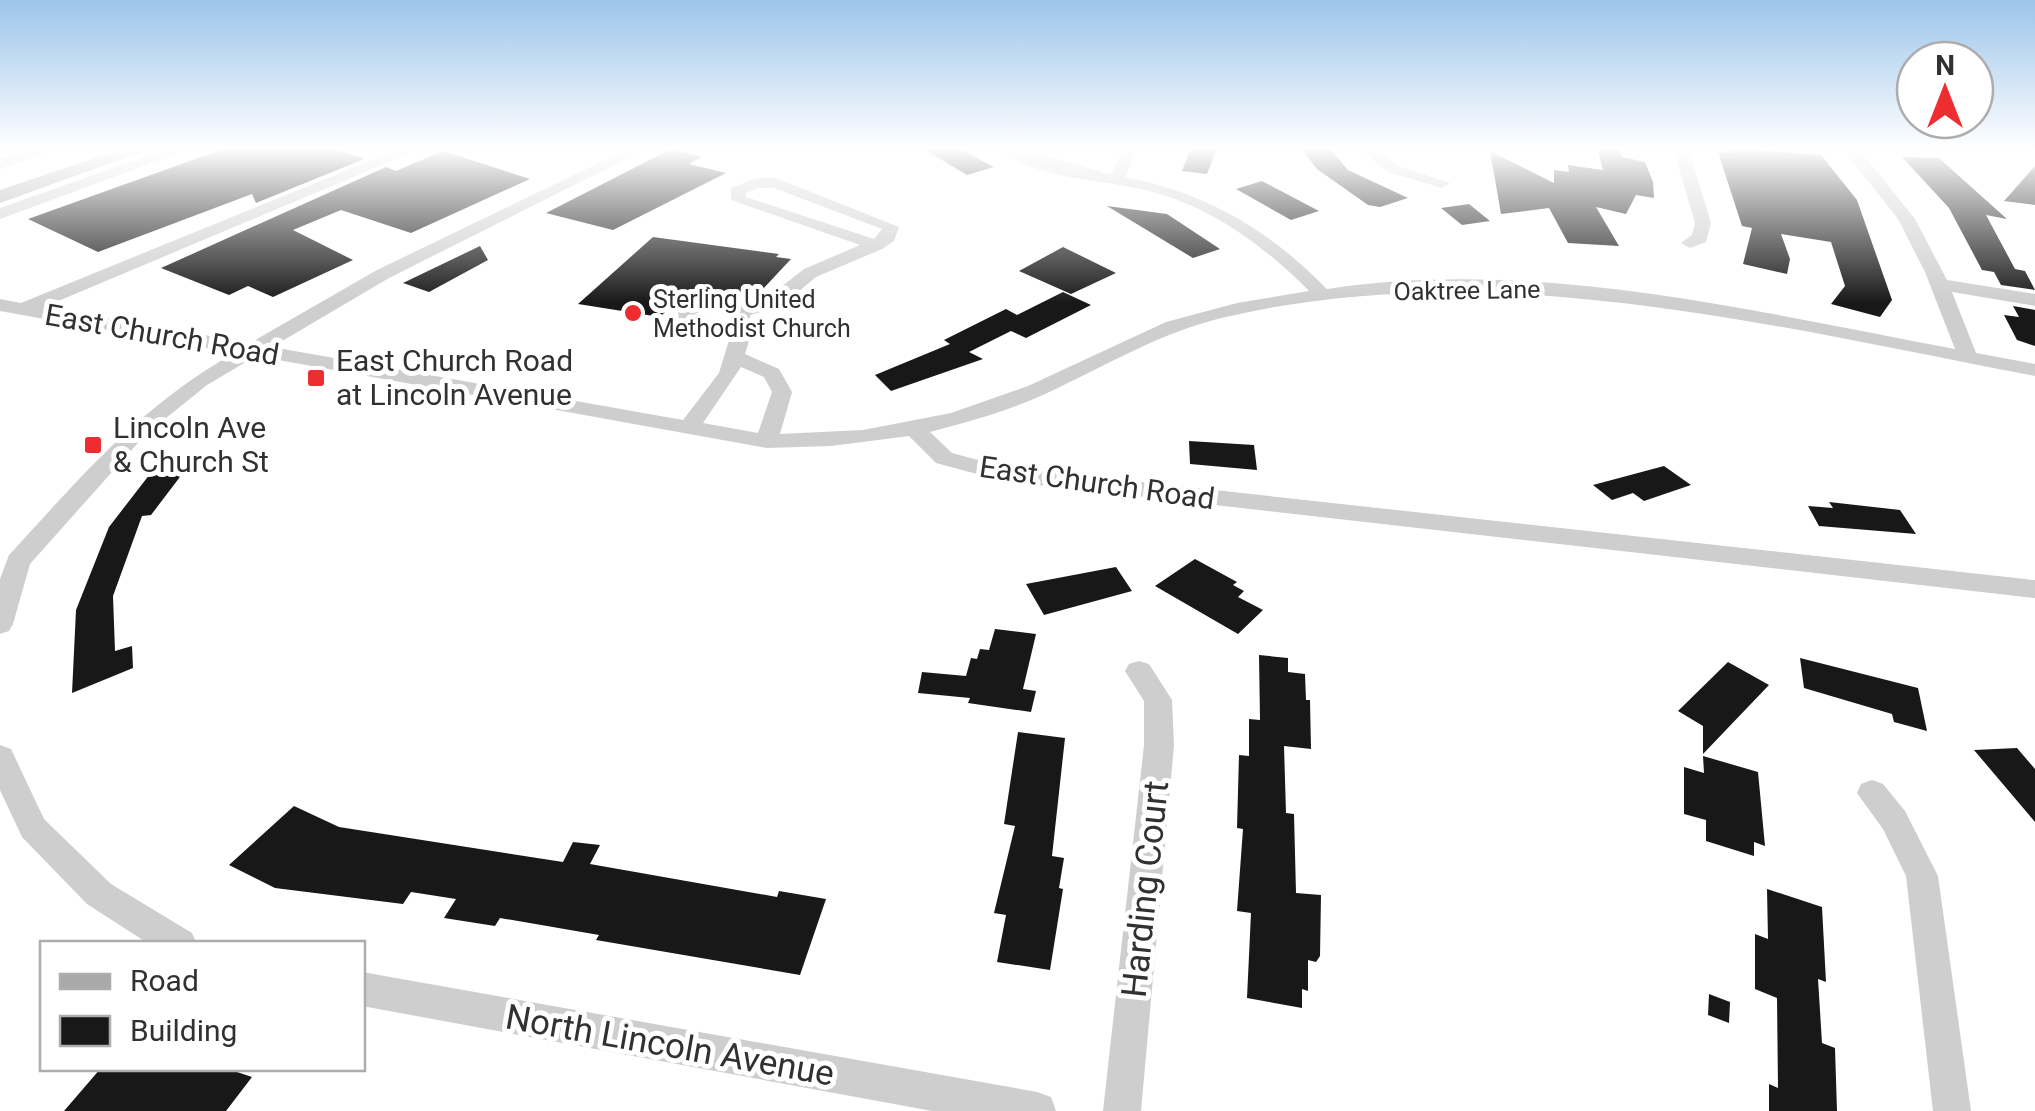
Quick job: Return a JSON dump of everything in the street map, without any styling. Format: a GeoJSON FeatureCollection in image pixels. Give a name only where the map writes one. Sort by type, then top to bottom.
{"type":"FeatureCollection","features":[{"type":"Feature","properties":{"kind":"street"},"geometry":{"type":"LineString","coordinates":[[0,214],[39,200]]}},
{"type":"Feature","properties":{"kind":"street"},"geometry":{"type":"LineString","coordinates":[[23,309],[288,200]]}},
{"type":"Feature","properties":{"kind":"street"},"geometry":{"type":"LineString","coordinates":[[0,624],[9,563],[137,430],[200,381],[382,274],[534,200]]}},
{"type":"Feature","properties":{"kind":"street"},"geometry":{"type":"LineString","coordinates":[[742,200],[876,245]]}},
{"type":"Feature","properties":{"kind":"street"},"geometry":{"type":"LineString","coordinates":[[740,312],[774,302],[810,273],[888,237],[889,224],[822,200]]}},
{"type":"Feature","properties":{"kind":"street"},"geometry":{"type":"LineString","coordinates":[[1186,200],[1243,225],[1274,246],[1324,296]]}},
{"type":"Feature","properties":{"kind":"street"},"geometry":{"type":"LineString","coordinates":[[1690,242],[1700,238],[1703,223],[1696,200]]}},
{"type":"Feature","properties":{"kind":"street"},"geometry":{"type":"LineString","coordinates":[[1894,200],[1941,285],[1968,358]]}},
{"type":"Feature","properties":{"kind":"street"},"geometry":{"type":"LineString","coordinates":[[1941,285],[2035,300]]}},
{"type":"Feature","properties":{"kind":"street","name":"Oaktree Lane"},"geometry":{"type":"LineString","coordinates":[[916,428],[1018,398],[1179,324],[1254,305],[1425,286],[1566,290],[2035,370]]}},
{"type":"Feature","properties":{"kind":"street"},"geometry":{"type":"LineString","coordinates":[[688,429],[736,358],[741,334],[740,312],[735,305],[714,302],[686,313],[686,319],[694,323],[741,334]]}},
{"type":"Feature","properties":{"kind":"street","name":"East Church Road"},"geometry":{"type":"LineString","coordinates":[[0,305],[768,441],[833,440],[916,428],[944,458],[1003,474],[2035,589]]}},
{"type":"Feature","properties":{"kind":"street"},"geometry":{"type":"LineString","coordinates":[[736,358],[772,373],[782,392],[768,441]]}},
{"type":"Feature","properties":{"kind":"street","name":"Harding Court"},"geometry":{"type":"LineString","coordinates":[[1122,1111],[1159,745],[1158,700],[1139,671]]}},
{"type":"Feature","properties":{"kind":"street"},"geometry":{"type":"LineString","coordinates":[[0,757],[33,828],[99,894],[175,941]]}},
{"type":"Feature","properties":{"kind":"street"},"geometry":{"type":"LineString","coordinates":[[1872,794],[1894,820],[1922,876],[1952,1111]]}},
{"type":"Feature","properties":{"kind":"street","name":"North Lincoln Avenue"},"geometry":{"type":"LineString","coordinates":[[365,990],[1037,1111]]}},
{"type":"Feature","properties":{"kind":"building"},"geometry":{"type":"Polygon","coordinates":[[[81,200],[236,200],[98,252],[28,219],[81,200]]]}},
{"type":"Feature","properties":{"kind":"building"},"geometry":{"type":"Polygon","coordinates":[[[313,200],[484,200],[411,233],[341,210],[293,230],[353,260],[273,297],[248,286],[229,295],[161,268],[313,200]]]}},
{"type":"Feature","properties":{"kind":"building"},"geometry":{"type":"Polygon","coordinates":[[[572,200],[673,200],[613,230],[546,213],[572,200]]]}},
{"type":"Feature","properties":{"kind":"building"},"geometry":{"type":"Polygon","coordinates":[[[1255,200],[1298,200],[1319,211],[1291,220],[1255,200]]]}},
{"type":"Feature","properties":{"kind":"building"},"geometry":{"type":"Polygon","coordinates":[[[1361,200],[1402,200],[1380,207],[1361,200]]]}},
{"type":"Feature","properties":{"kind":"building"},"geometry":{"type":"Polygon","coordinates":[[[1499,200],[1633,200],[1626,214],[1596,207],[1619,246],[1568,243],[1549,208],[1501,214],[1499,200]]]}},
{"type":"Feature","properties":{"kind":"building"},"geometry":{"type":"Polygon","coordinates":[[[1734,200],[1857,200],[1892,300],[1880,317],[1831,304],[1845,286],[1831,242],[1781,234],[1790,259],[1787,274],[1743,264],[1752,228],[1742,226],[1734,200]]]}},
{"type":"Feature","properties":{"kind":"building"},"geometry":{"type":"Polygon","coordinates":[[[1941,200],[1986,200],[2007,219],[1986,215],[2015,269],[2025,271],[2035,290],[2001,285],[1994,272],[1982,270],[1941,200]]]}},
{"type":"Feature","properties":{"kind":"building"},"geometry":{"type":"Polygon","coordinates":[[[2035,200],[2035,205],[2004,201],[2035,200]]]}},
{"type":"Feature","properties":{"kind":"building"},"geometry":{"type":"Polygon","coordinates":[[[1469,204],[1490,221],[1462,225],[1441,208],[1469,204]]]}},
{"type":"Feature","properties":{"kind":"building"},"geometry":{"type":"Polygon","coordinates":[[[1107,206],[1167,214],[1220,249],[1193,258],[1107,206]]]}},
{"type":"Feature","properties":{"kind":"building"},"geometry":{"type":"Polygon","coordinates":[[[653,237],[779,254],[776,257],[791,259],[762,290],[752,288],[744,296],[701,290],[696,295],[684,293],[660,317],[578,304],[653,237]]]}},
{"type":"Feature","properties":{"kind":"building"},"geometry":{"type":"Polygon","coordinates":[[[480,246],[488,260],[429,292],[403,283],[480,246]]]}},
{"type":"Feature","properties":{"kind":"building"},"geometry":{"type":"Polygon","coordinates":[[[1063,247],[1116,273],[1071,294],[1019,271],[1063,247]]]}},
{"type":"Feature","properties":{"kind":"building"},"geometry":{"type":"Polygon","coordinates":[[[1063,292],[1091,305],[1026,338],[1011,331],[969,352],[983,359],[891,391],[875,375],[950,344],[944,340],[1006,309],[1017,315],[1063,292]]]}},
{"type":"Feature","properties":{"kind":"building"},"geometry":{"type":"Polygon","coordinates":[[[2013,306],[2035,310],[2035,346],[2017,340],[2004,315],[2019,317],[2013,306]]]}},
{"type":"Feature","properties":{"kind":"building"},"geometry":{"type":"Polygon","coordinates":[[[1189,441],[1254,445],[1257,470],[1190,464],[1189,441]]]}},
{"type":"Feature","properties":{"kind":"building"},"geometry":{"type":"Polygon","coordinates":[[[187,460],[181,469],[186,469],[151,515],[142,516],[113,596],[115,651],[132,646],[133,668],[72,693],[76,610],[109,527],[160,461],[187,460]]]}},
{"type":"Feature","properties":{"kind":"building"},"geometry":{"type":"Polygon","coordinates":[[[1664,466],[1691,485],[1644,501],[1633,493],[1612,500],[1593,485],[1664,466]]]}},
{"type":"Feature","properties":{"kind":"building"},"geometry":{"type":"Polygon","coordinates":[[[1829,502],[1900,510],[1916,534],[1819,526],[1808,506],[1833,508],[1829,502]]]}},
{"type":"Feature","properties":{"kind":"building"},"geometry":{"type":"Polygon","coordinates":[[[1195,559],[1237,582],[1233,585],[1244,591],[1238,597],[1263,610],[1238,634],[1155,586],[1195,559]]]}},
{"type":"Feature","properties":{"kind":"building"},"geometry":{"type":"Polygon","coordinates":[[[1116,567],[1132,591],[1044,615],[1026,584],[1116,567]]]}},
{"type":"Feature","properties":{"kind":"building"},"geometry":{"type":"Polygon","coordinates":[[[995,629],[1036,634],[1023,689],[1036,691],[1031,712],[968,703],[970,698],[918,693],[922,672],[966,676],[971,658],[977,659],[980,649],[989,650],[995,629]]]}},
{"type":"Feature","properties":{"kind":"building"},"geometry":{"type":"Polygon","coordinates":[[[1259,655],[1288,658],[1288,672],[1305,674],[1306,700],[1310,700],[1311,749],[1284,746],[1286,813],[1294,814],[1296,893],[1321,895],[1320,956],[1316,962],[1308,960],[1308,991],[1302,989],[1302,1008],[1247,998],[1251,913],[1237,911],[1243,829],[1237,828],[1239,755],[1249,756],[1249,719],[1260,720],[1259,655]]]}},
{"type":"Feature","properties":{"kind":"building"},"geometry":{"type":"Polygon","coordinates":[[[1800,658],[1918,688],[1927,731],[1894,722],[1892,714],[1804,688],[1800,658]]]}},
{"type":"Feature","properties":{"kind":"building"},"geometry":{"type":"Polygon","coordinates":[[[1728,662],[1769,685],[1703,754],[1703,726],[1678,711],[1728,662]]]}},
{"type":"Feature","properties":{"kind":"building"},"geometry":{"type":"Polygon","coordinates":[[[1018,732],[1065,738],[1052,856],[1064,858],[1059,888],[1063,889],[1050,970],[997,962],[1006,915],[994,913],[1015,826],[1004,824],[1018,732]]]}},
{"type":"Feature","properties":{"kind":"building"},"geometry":{"type":"Polygon","coordinates":[[[2017,748],[2035,769],[2035,822],[1974,750],[2017,748]]]}},
{"type":"Feature","properties":{"kind":"building"},"geometry":{"type":"Polygon","coordinates":[[[1703,756],[1758,772],[1765,846],[1754,842],[1754,856],[1706,841],[1706,820],[1684,814],[1684,767],[1704,773],[1703,756]]]}},
{"type":"Feature","properties":{"kind":"building"},"geometry":{"type":"Polygon","coordinates":[[[294,806],[339,827],[563,862],[573,842],[600,845],[590,864],[777,897],[779,891],[826,899],[800,975],[596,940],[599,935],[500,918],[495,926],[444,918],[456,899],[411,892],[403,904],[275,888],[229,865],[294,806]]]}},
{"type":"Feature","properties":{"kind":"building"},"geometry":{"type":"Polygon","coordinates":[[[1767,889],[1822,907],[1826,982],[1818,979],[1822,1043],[1835,1048],[1837,1111],[1769,1111],[1769,1084],[1778,1088],[1777,998],[1755,989],[1755,934],[1768,939],[1767,889]]]}},
{"type":"Feature","properties":{"kind":"building"},"geometry":{"type":"Polygon","coordinates":[[[1709,994],[1730,1002],[1729,1023],[1708,1015],[1709,994]]]}},
{"type":"Feature","properties":{"kind":"building"},"geometry":{"type":"Polygon","coordinates":[[[98,1071],[234,1071],[252,1077],[226,1111],[64,1111],[98,1071]]]}},
{"type":"Feature","properties":{"kind":"place","name":"Sterling United Methodist Church"},"geometry":{"type":"Point","coordinates":[633,313]}},
{"type":"Feature","properties":{"kind":"place","name":"East Church Road at Lincoln Avenue"},"geometry":{"type":"Point","coordinates":[316,378]}},
{"type":"Feature","properties":{"kind":"place","name":"Lincoln Ave & Church St"},"geometry":{"type":"Point","coordinates":[93,445]}}]}
